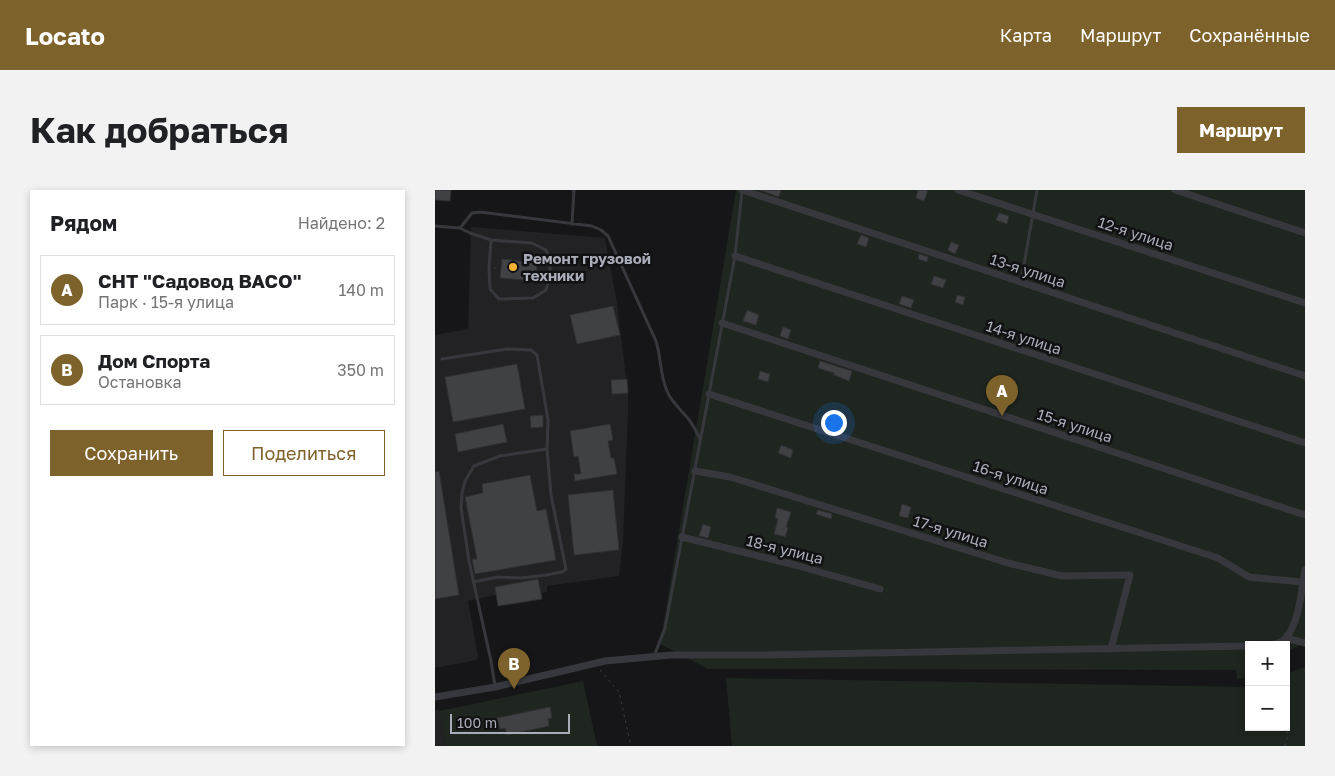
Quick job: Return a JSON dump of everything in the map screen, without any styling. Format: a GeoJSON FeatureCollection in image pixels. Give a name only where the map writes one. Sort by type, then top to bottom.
{"type":"FeatureCollection","features":[{"type":"Feature","properties":{"kind":"street","name":"13-я улица"},"geometry":{"type":"LineString","coordinates":[[742,190],[1305,376]]}},
{"type":"Feature","properties":{"kind":"street","name":"12-я улица"},"geometry":{"type":"LineString","coordinates":[[958,190],[1305,303]]}},
{"type":"Feature","properties":{"kind":"street"},"geometry":{"type":"LineString","coordinates":[[1175,190],[1305,233]]}},
{"type":"Feature","properties":{"kind":"street","name":"14-я улица"},"geometry":{"type":"LineString","coordinates":[[735,256],[1305,444]]}},
{"type":"Feature","properties":{"kind":"street","name":"15-я улица"},"geometry":{"type":"LineString","coordinates":[[722,323],[1305,515]]}},
{"type":"Feature","properties":{"kind":"street","name":"16-я улица"},"geometry":{"type":"LineString","coordinates":[[709,394],[1217,558],[1249,578],[1302,582]]}},
{"type":"Feature","properties":{"kind":"street","name":"17-я улица"},"geometry":{"type":"LineString","coordinates":[[695,471],[730,477],[1008,563],[1062,576],[1131,575],[1111,649]]}},
{"type":"Feature","properties":{"kind":"street","name":"18-я улица"},"geometry":{"type":"LineString","coordinates":[[682,537],[795,565],[880,589]]}},
{"type":"Feature","properties":{"kind":"street"},"geometry":{"type":"LineString","coordinates":[[1282,641],[1286,638],[1301,611],[1302,582],[1305,570]]}},
{"type":"Feature","properties":{"kind":"street"},"geometry":{"type":"LineString","coordinates":[[1286,638],[1305,643]]}},
{"type":"Feature","properties":{"kind":"street"},"geometry":{"type":"LineString","coordinates":[[435,697],[495,687],[594,663],[654,657],[1245,646]]}},
{"type":"Feature","properties":{"kind":"lane"},"geometry":{"type":"LineString","coordinates":[[572,224],[575,190],[573,190]]}},
{"type":"Feature","properties":{"kind":"lane"},"geometry":{"type":"LineString","coordinates":[[654,657],[665,628],[701,440],[735,256],[742,190]]}},
{"type":"Feature","properties":{"kind":"lane"},"geometry":{"type":"LineString","coordinates":[[1021,282],[1037,190]]}},
{"type":"Feature","properties":{"kind":"lane"},"geometry":{"type":"LineString","coordinates":[[460,228],[472,214],[480,212],[592,226],[601,230],[607,236],[656,341],[666,389],[675,405],[686,416],[701,440]]}},
{"type":"Feature","properties":{"kind":"lane"},"geometry":{"type":"LineString","coordinates":[[435,226],[460,228],[491,240],[532,243],[546,250],[550,259],[550,276],[546,290],[533,298],[499,299],[490,289],[491,240]]}},
{"type":"Feature","properties":{"kind":"lane"},"geometry":{"type":"LineString","coordinates":[[442,359],[507,349],[531,350],[537,355],[548,420],[547,449],[551,495],[566,568],[563,572],[546,575],[521,578],[499,577],[473,582]]}},
{"type":"Feature","properties":{"kind":"lane"},"geometry":{"type":"LineString","coordinates":[[495,687],[473,582],[461,508],[462,493],[465,481],[474,466],[500,456],[547,449]]}},
{"type":"Feature","properties":{"kind":"path"},"geometry":{"type":"LineString","coordinates":[[594,663],[619,692],[631,746]]}},
{"type":"Feature","properties":{"kind":"path"},"geometry":{"type":"LineString","coordinates":[[1285,746],[1288,735],[1286,731]]}},
{"type":"Feature","properties":{"kind":"shaded area"},"geometry":{"type":"Polygon","coordinates":[[[736,190],[1305,190],[1305,643],[1290,650],[1290,641],[1245,641],[1245,678],[1237,679],[1236,670],[708,669],[660,644],[736,190]]]}},
{"type":"Feature","properties":{"kind":"shaded area"},"geometry":{"type":"Polygon","coordinates":[[[471,227],[605,238],[617,303],[628,393],[623,541],[619,576],[547,586],[547,592],[541,593],[542,599],[498,606],[496,595],[468,601],[478,656],[477,660],[435,668],[435,335],[468,329],[471,227]]]}},
{"type":"Feature","properties":{"kind":"shaded area"},"geometry":{"type":"Polygon","coordinates":[[[1305,667],[1305,746],[732,746],[726,678],[1245,687],[1245,731],[1290,731],[1290,673],[1305,667]]]}},
{"type":"Feature","properties":{"kind":"shaded area"},"geometry":{"type":"Polygon","coordinates":[[[583,681],[597,746],[447,746],[439,711],[583,681]]]}},
{"type":"Feature","properties":{"kind":"shaded area"},"geometry":{"type":"Polygon","coordinates":[[[439,709],[447,746],[435,746],[435,710],[439,709]]]}},
{"type":"Feature","properties":{"kind":"building"},"geometry":{"type":"Polygon","coordinates":[[[435,190],[451,190],[450,201],[435,200],[435,190]]]}},
{"type":"Feature","properties":{"kind":"building"},"geometry":{"type":"Polygon","coordinates":[[[760,190],[781,190],[779,197],[760,190]]]}},
{"type":"Feature","properties":{"kind":"building"},"geometry":{"type":"Polygon","coordinates":[[[918,190],[928,190],[924,201],[916,198],[918,190]]]}},
{"type":"Feature","properties":{"kind":"building"},"geometry":{"type":"Polygon","coordinates":[[[999,213],[1009,216],[1007,224],[996,220],[999,213]]]}},
{"type":"Feature","properties":{"kind":"building"},"geometry":{"type":"Polygon","coordinates":[[[861,235],[869,238],[866,247],[857,244],[861,235]]]}},
{"type":"Feature","properties":{"kind":"building"},"geometry":{"type":"Polygon","coordinates":[[[951,242],[959,245],[955,254],[948,250],[951,242]]]}},
{"type":"Feature","properties":{"kind":"building"},"geometry":{"type":"Polygon","coordinates":[[[919,254],[928,257],[927,262],[918,259],[919,254]]]}},
{"type":"Feature","properties":{"kind":"building"},"geometry":{"type":"Polygon","coordinates":[[[502,259],[537,263],[536,281],[500,278],[502,259]]]}},
{"type":"Feature","properties":{"kind":"building"},"geometry":{"type":"Polygon","coordinates":[[[934,276],[946,280],[943,288],[931,284],[934,276]]]}},
{"type":"Feature","properties":{"kind":"building"},"geometry":{"type":"Polygon","coordinates":[[[957,295],[965,297],[963,305],[955,302],[957,295]]]}},
{"type":"Feature","properties":{"kind":"building"},"geometry":{"type":"Polygon","coordinates":[[[902,296],[914,300],[911,308],[899,304],[902,296]]]}},
{"type":"Feature","properties":{"kind":"building"},"geometry":{"type":"Polygon","coordinates":[[[613,306],[620,335],[577,344],[570,315],[613,306]]]}},
{"type":"Feature","properties":{"kind":"building"},"geometry":{"type":"Polygon","coordinates":[[[747,310],[759,315],[756,325],[743,321],[747,310]]]}},
{"type":"Feature","properties":{"kind":"building"},"geometry":{"type":"Polygon","coordinates":[[[783,327],[791,330],[788,339],[780,336],[783,327]]]}},
{"type":"Feature","properties":{"kind":"building"},"geometry":{"type":"Polygon","coordinates":[[[820,361],[852,371],[849,381],[834,375],[834,373],[818,368],[820,361]]]}},
{"type":"Feature","properties":{"kind":"building"},"geometry":{"type":"Polygon","coordinates":[[[517,364],[525,409],[453,422],[445,377],[517,364]]]}},
{"type":"Feature","properties":{"kind":"building"},"geometry":{"type":"Polygon","coordinates":[[[760,371],[770,374],[768,382],[758,379],[760,371]]]}},
{"type":"Feature","properties":{"kind":"building"},"geometry":{"type":"Polygon","coordinates":[[[627,379],[628,393],[612,394],[611,380],[627,379]]]}},
{"type":"Feature","properties":{"kind":"building"},"geometry":{"type":"Polygon","coordinates":[[[543,415],[543,427],[531,428],[530,416],[543,415]]]}},
{"type":"Feature","properties":{"kind":"building"},"geometry":{"type":"Polygon","coordinates":[[[503,424],[507,442],[458,452],[455,434],[503,424]]]}},
{"type":"Feature","properties":{"kind":"building"},"geometry":{"type":"Polygon","coordinates":[[[610,424],[613,440],[608,441],[611,458],[614,458],[617,474],[575,481],[574,474],[581,474],[578,456],[574,457],[570,431],[610,424]]]}},
{"type":"Feature","properties":{"kind":"building"},"geometry":{"type":"Polygon","coordinates":[[[781,445],[793,450],[791,458],[778,453],[781,445]]]}},
{"type":"Feature","properties":{"kind":"building"},"geometry":{"type":"Polygon","coordinates":[[[439,471],[459,595],[435,599],[435,472],[439,471]]]}},
{"type":"Feature","properties":{"kind":"building"},"geometry":{"type":"Polygon","coordinates":[[[530,475],[537,511],[546,509],[556,560],[475,574],[472,559],[477,559],[465,497],[483,493],[482,484],[530,475]]]}},
{"type":"Feature","properties":{"kind":"building"},"geometry":{"type":"Polygon","coordinates":[[[613,490],[619,550],[574,555],[568,495],[613,490]]]}},
{"type":"Feature","properties":{"kind":"building"},"geometry":{"type":"Polygon","coordinates":[[[902,504],[911,507],[908,518],[899,516],[902,504]]]}},
{"type":"Feature","properties":{"kind":"building"},"geometry":{"type":"Polygon","coordinates":[[[777,508],[791,512],[785,537],[774,534],[778,519],[775,518],[777,508]]]}},
{"type":"Feature","properties":{"kind":"building"},"geometry":{"type":"Polygon","coordinates":[[[818,510],[832,514],[831,519],[816,514],[818,510]]]}},
{"type":"Feature","properties":{"kind":"building"},"geometry":{"type":"Polygon","coordinates":[[[703,524],[711,527],[708,538],[699,536],[703,524]]]}},
{"type":"Feature","properties":{"kind":"building"},"geometry":{"type":"Polygon","coordinates":[[[538,579],[542,599],[498,606],[495,587],[538,579]]]}},
{"type":"Feature","properties":{"kind":"building"},"geometry":{"type":"Polygon","coordinates":[[[550,707],[552,718],[548,719],[549,726],[507,735],[505,728],[500,729],[497,718],[550,707]]]}},
{"type":"Feature","properties":{"kind":"place","name":"Ремонт грузовой техники"},"geometry":{"type":"Point","coordinates":[513,267]}},
{"type":"Feature","properties":{"kind":"place","name":"СНТ \"Садовод ВАСО\""},"geometry":{"type":"Point","coordinates":[1002,416]}},
{"type":"Feature","properties":{"kind":"place","name":"Дом Спорта"},"geometry":{"type":"Point","coordinates":[514,689]}}]}
